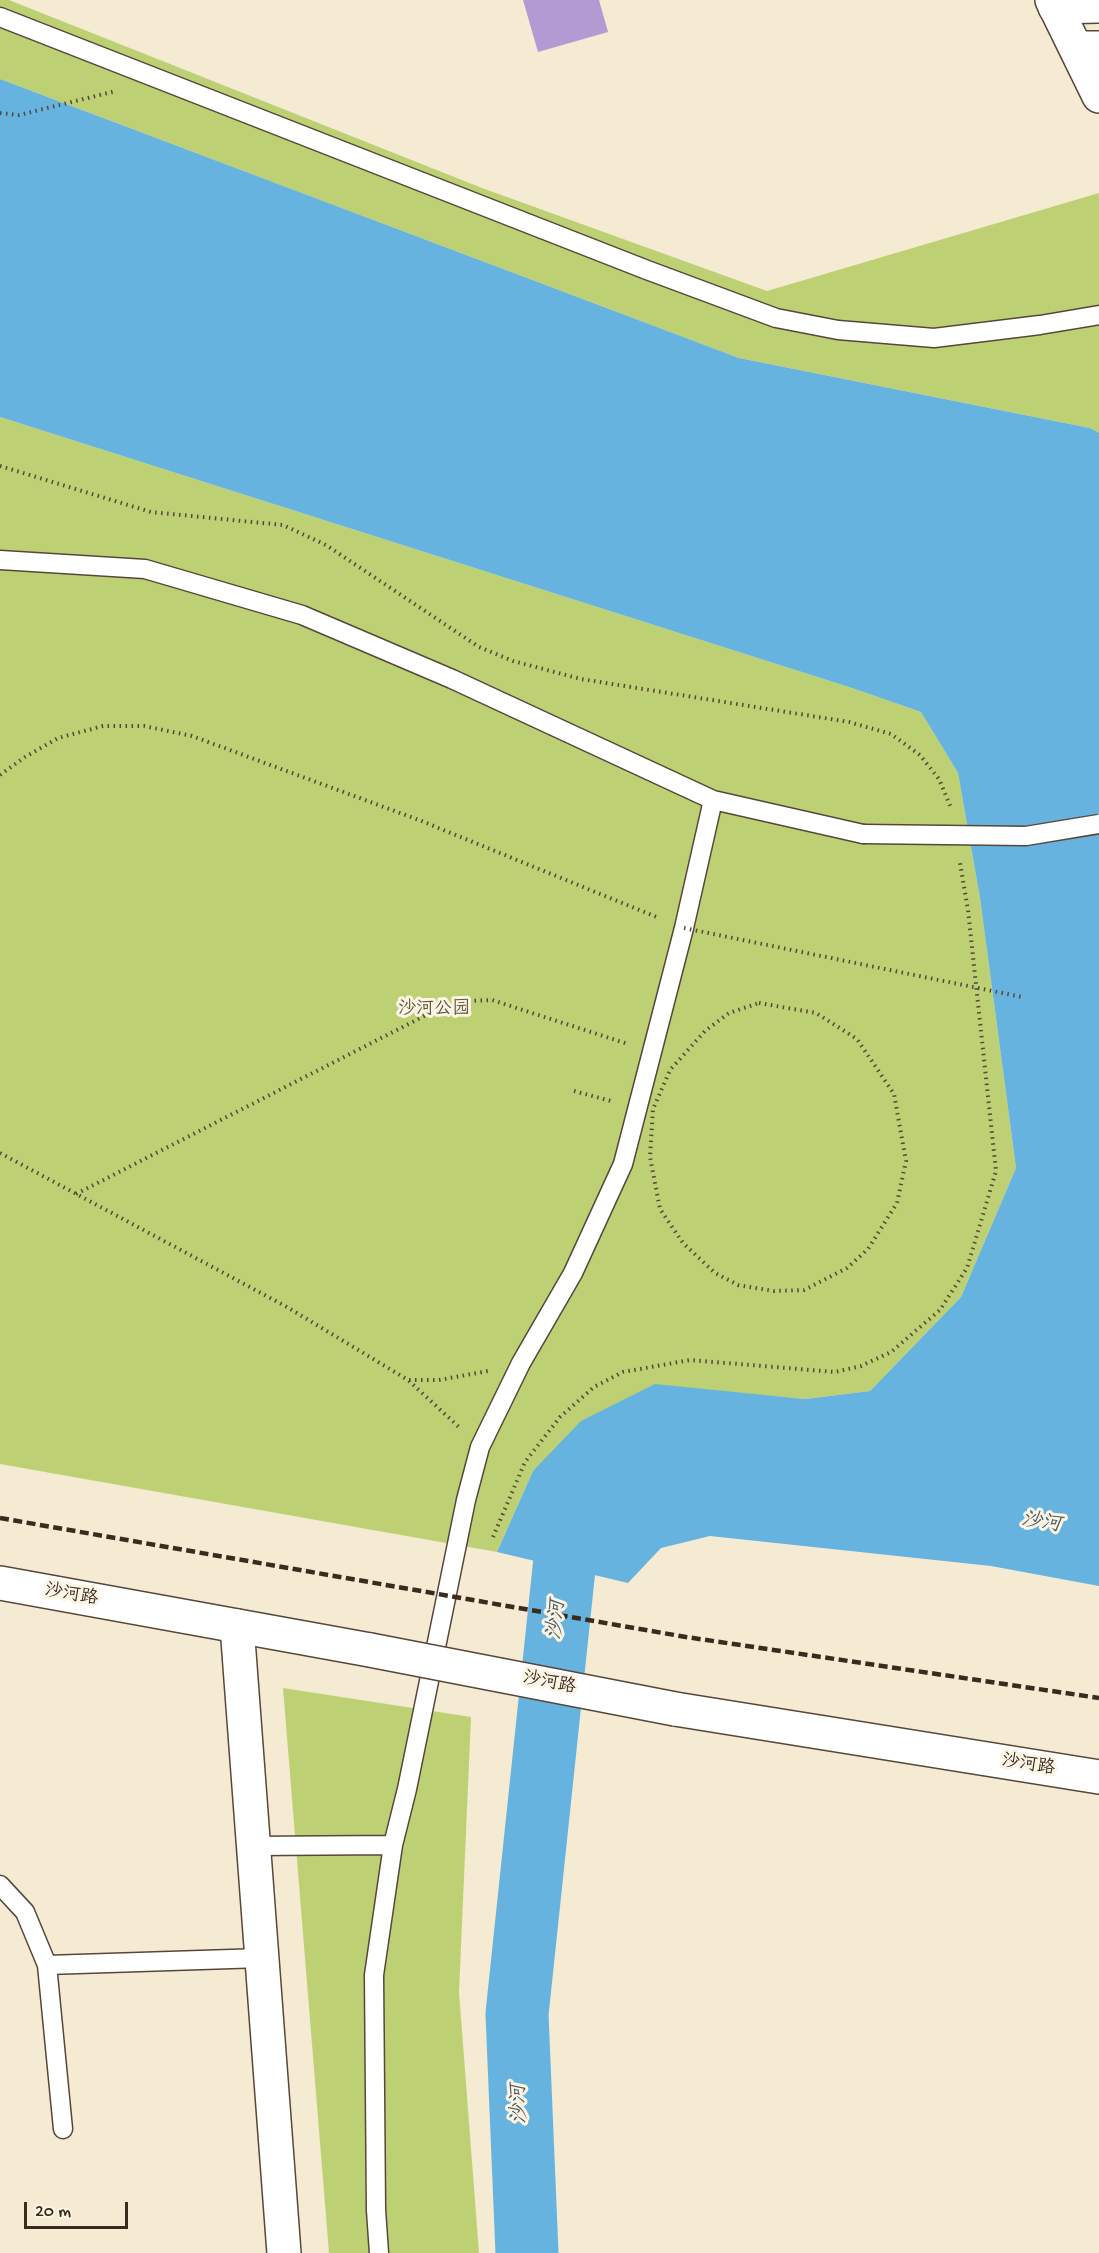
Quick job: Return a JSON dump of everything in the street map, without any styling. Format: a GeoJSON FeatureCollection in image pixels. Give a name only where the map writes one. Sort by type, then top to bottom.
{"type":"FeatureCollection","features":[{"type":"Feature","properties":{"kind":"main road"},"geometry":{"type":"LineString","coordinates":[[1053,3],[1099,6]]}},
{"type":"Feature","properties":{"kind":"main road"},"geometry":{"type":"LineString","coordinates":[[1053,3],[1087,48],[1099,96]]}},
{"type":"Feature","properties":{"kind":"main road","name":"沙河路"},"geometry":{"type":"LineString","coordinates":[[0,1583],[370,1650],[675,1709],[1099,1777]]}},
{"type":"Feature","properties":{"kind":"main road"},"geometry":{"type":"LineString","coordinates":[[237,1626],[284,2253]]}},
{"type":"Feature","properties":{"kind":"lane"},"geometry":{"type":"LineString","coordinates":[[0,17],[647,270],[776,318],[838,330],[934,338],[1040,326],[1099,315]]}},
{"type":"Feature","properties":{"kind":"lane"},"geometry":{"type":"LineString","coordinates":[[0,560],[145,569],[302,615],[452,679],[713,800],[863,834],[1026,836],[1099,824]]}},
{"type":"Feature","properties":{"kind":"lane"},"geometry":{"type":"LineString","coordinates":[[379,2253],[376,2210],[374,1975],[393,1845],[407,1789],[466,1500],[480,1447],[521,1363],[573,1273],[623,1164],[652,1051],[679,926],[713,800]]}},
{"type":"Feature","properties":{"kind":"lane"},"geometry":{"type":"LineString","coordinates":[[253,1846],[393,1845]]}},
{"type":"Feature","properties":{"kind":"lane"},"geometry":{"type":"LineString","coordinates":[[0,1885],[25,1912],[47,1965],[63,2129]]}},
{"type":"Feature","properties":{"kind":"lane"},"geometry":{"type":"LineString","coordinates":[[47,1965],[262,1958]]}},
{"type":"Feature","properties":{"kind":"path"},"geometry":{"type":"LineString","coordinates":[[0,113],[20,115],[90,98]]}},
{"type":"Feature","properties":{"kind":"path"},"geometry":{"type":"LineString","coordinates":[[0,775],[58,738],[103,726],[144,726],[192,736],[419,820],[663,920]]}},
{"type":"Feature","properties":{"kind":"path"},"geometry":{"type":"LineString","coordinates":[[679,926],[1022,997]]}},
{"type":"Feature","properties":{"kind":"path"},"geometry":{"type":"LineString","coordinates":[[76,1194],[434,1011],[469,1001],[492,1000],[652,1051]]}},
{"type":"Feature","properties":{"kind":"path"},"geometry":{"type":"LineString","coordinates":[[759,1003],[816,1013],[857,1039],[894,1094],[906,1161],[897,1203],[868,1249],[847,1268],[804,1290],[774,1292],[738,1285],[715,1273],[683,1243],[660,1209],[650,1157],[653,1109],[670,1070],[705,1031],[729,1013],[759,1003]]}},
{"type":"Feature","properties":{"kind":"path"},"geometry":{"type":"LineString","coordinates":[[0,1153],[287,1307],[408,1380],[480,1447]]}},
{"type":"Feature","properties":{"kind":"path"},"geometry":{"type":"LineString","coordinates":[[408,1380],[464,1377],[521,1363]]}},
{"type":"Feature","properties":{"kind":"green space"},"geometry":{"type":"Polygon","coordinates":[[[0,0],[9,0],[482,188],[767,291],[1099,193],[1099,433],[1090,428],[739,358],[0,79],[0,0]]]}},
{"type":"Feature","properties":{"kind":"green space","name":"沙河公园"},"geometry":{"type":"Polygon","coordinates":[[[0,417],[852,688],[921,712],[958,773],[980,898],[1016,1168],[961,1297],[870,1391],[805,1399],[655,1385],[533,1471],[497,1552],[0,1464],[0,417]]]}},
{"type":"Feature","properties":{"kind":"green space"},"geometry":{"type":"Polygon","coordinates":[[[283,1688],[471,1717],[459,1992],[479,2253],[329,2253],[283,1688]]]}},
{"type":"Feature","properties":{"kind":"water"},"geometry":{"type":"Polygon","coordinates":[[[0,79],[739,358],[1090,428],[1099,433],[1099,1586],[991,1566],[710,1536],[661,1548],[628,1583],[497,1552],[533,1471],[581,1421],[655,1384],[805,1399],[870,1391],[961,1297],[1016,1168],[980,898],[958,773],[921,712],[852,688],[0,417],[0,79]]]}},
{"type":"Feature","properties":{"kind":"building"},"geometry":{"type":"Polygon","coordinates":[[[523,0],[599,0],[608,32],[538,52],[523,0]]]}},
{"type":"Feature","properties":{"kind":"waterway","name":"沙河"},"geometry":{"type":"LineString","coordinates":[[527,2253],[517,2014],[567,1540],[620,1512]]}},
{"type":"Feature","properties":{"kind":"railway"},"geometry":{"type":"LineString","coordinates":[[0,1518],[686,1637],[1099,1698]]}}]}
